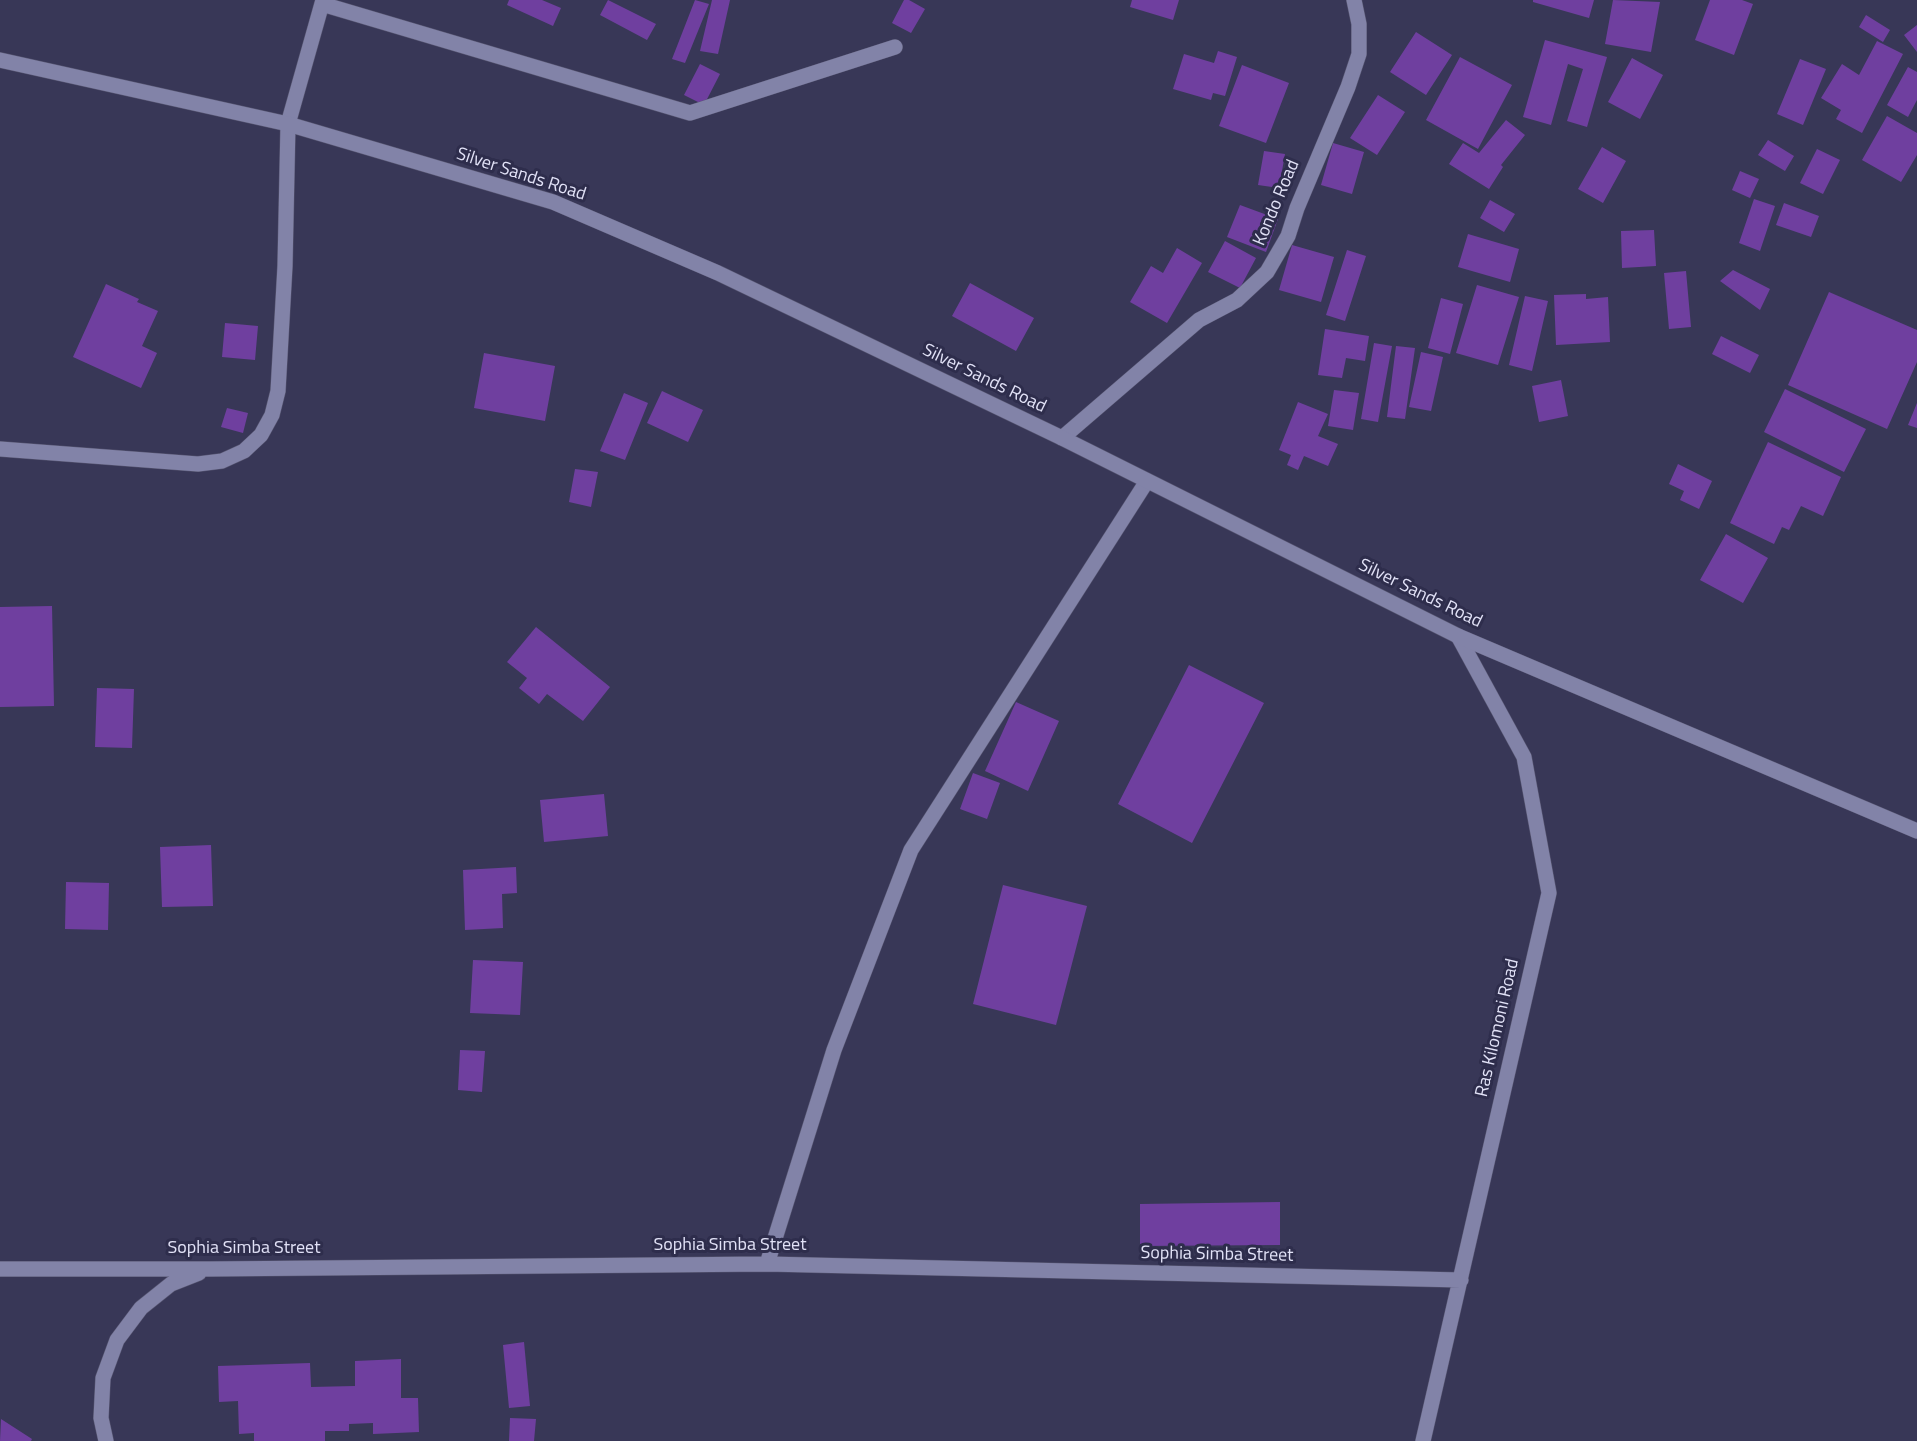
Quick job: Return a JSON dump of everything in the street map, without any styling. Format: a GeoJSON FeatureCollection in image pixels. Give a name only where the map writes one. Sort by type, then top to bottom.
{"type":"FeatureCollection","features":[{"type":"Feature","properties":{"kind":"street","name":"Kondo Road"},"geometry":{"type":"LineString","coordinates":[[1062,438],[1199,320],[1237,300],[1267,272],[1288,236],[1359,54],[1359,24],[1354,0]]}},
{"type":"Feature","properties":{"kind":"street"},"geometry":{"type":"LineString","coordinates":[[0,449],[198,464],[222,461],[244,452],[261,435],[272,415],[278,391],[285,266],[288,124],[322,2],[690,113],[895,47]]}},
{"type":"Feature","properties":{"kind":"street","name":"Silver Sands Road"},"geometry":{"type":"LineString","coordinates":[[0,60],[288,124],[553,202],[718,273],[1062,438],[1458,636],[1917,831]]}},
{"type":"Feature","properties":{"kind":"street"},"geometry":{"type":"LineString","coordinates":[[767,1264],[834,1050],[911,850],[1147,481]]}},
{"type":"Feature","properties":{"kind":"street","name":"Ras Kilomoni Road"},"geometry":{"type":"LineString","coordinates":[[1424,1441],[1549,893],[1524,757],[1458,636]]}},
{"type":"Feature","properties":{"kind":"street","name":"Sophia Simba Street"},"geometry":{"type":"LineString","coordinates":[[0,1269],[767,1264],[1461,1280]]}},
{"type":"Feature","properties":{"kind":"street"},"geometry":{"type":"LineString","coordinates":[[106,1441],[101,1418],[103,1378],[117,1340],[141,1308],[171,1284],[210,1269]]}},
{"type":"Feature","properties":{"kind":"building"},"geometry":{"type":"Polygon","coordinates":[[[509,0],[542,0],[561,8],[553,26],[507,5],[509,0]]]}},
{"type":"Feature","properties":{"kind":"building"},"geometry":{"type":"Polygon","coordinates":[[[608,0],[656,24],[647,40],[600,15],[608,0]]]}},
{"type":"Feature","properties":{"kind":"building"},"geometry":{"type":"Polygon","coordinates":[[[695,0],[709,4],[685,63],[672,59],[695,0]]]}},
{"type":"Feature","properties":{"kind":"building"},"geometry":{"type":"Polygon","coordinates":[[[712,0],[730,0],[718,54],[700,51],[712,0]]]}},
{"type":"Feature","properties":{"kind":"building"},"geometry":{"type":"Polygon","coordinates":[[[904,0],[909,0],[925,9],[911,33],[892,23],[904,0]]]}},
{"type":"Feature","properties":{"kind":"building"},"geometry":{"type":"Polygon","coordinates":[[[1132,0],[1179,0],[1173,20],[1130,7],[1132,0]]]}},
{"type":"Feature","properties":{"kind":"building"},"geometry":{"type":"Polygon","coordinates":[[[1533,0],[1594,0],[1589,18],[1533,2],[1533,0]]]}},
{"type":"Feature","properties":{"kind":"building"},"geometry":{"type":"Polygon","coordinates":[[[1613,0],[1660,2],[1651,52],[1605,44],[1613,0]]]}},
{"type":"Feature","properties":{"kind":"building"},"geometry":{"type":"Polygon","coordinates":[[[1710,0],[1742,0],[1753,4],[1734,55],[1695,40],[1710,0]]]}},
{"type":"Feature","properties":{"kind":"building"},"geometry":{"type":"Polygon","coordinates":[[[1866,15],[1890,30],[1883,42],[1859,27],[1866,15]]]}},
{"type":"Feature","properties":{"kind":"building"},"geometry":{"type":"Polygon","coordinates":[[[1917,25],[1917,52],[1904,35],[1917,25]]]}},
{"type":"Feature","properties":{"kind":"building"},"geometry":{"type":"Polygon","coordinates":[[[1416,32],[1452,55],[1426,95],[1390,72],[1416,32]]]}},
{"type":"Feature","properties":{"kind":"building"},"geometry":{"type":"Polygon","coordinates":[[[1545,40],[1607,57],[1587,127],[1567,121],[1583,69],[1568,64],[1551,125],[1523,117],[1545,40]]]}},
{"type":"Feature","properties":{"kind":"building"},"geometry":{"type":"Polygon","coordinates":[[[1877,41],[1903,54],[1862,133],[1836,119],[1841,110],[1821,98],[1842,64],[1859,75],[1877,41]]]}},
{"type":"Feature","properties":{"kind":"building"},"geometry":{"type":"Polygon","coordinates":[[[1218,51],[1237,57],[1225,96],[1213,93],[1211,100],[1173,89],[1184,54],[1214,63],[1218,51]]]}},
{"type":"Feature","properties":{"kind":"building"},"geometry":{"type":"Polygon","coordinates":[[[1460,57],[1512,85],[1478,149],[1426,120],[1460,57]]]}},
{"type":"Feature","properties":{"kind":"building"},"geometry":{"type":"Polygon","coordinates":[[[1632,58],[1663,75],[1640,119],[1608,102],[1632,58]]]}},
{"type":"Feature","properties":{"kind":"building"},"geometry":{"type":"Polygon","coordinates":[[[1800,59],[1826,69],[1803,125],[1777,114],[1800,59]]]}},
{"type":"Feature","properties":{"kind":"building"},"geometry":{"type":"Polygon","coordinates":[[[700,64],[720,74],[704,105],[684,95],[700,64]]]}},
{"type":"Feature","properties":{"kind":"building"},"geometry":{"type":"Polygon","coordinates":[[[1242,65],[1289,83],[1266,143],[1219,126],[1242,65]]]}},
{"type":"Feature","properties":{"kind":"building"},"geometry":{"type":"Polygon","coordinates":[[[1908,67],[1917,72],[1917,100],[1908,117],[1887,105],[1908,67]]]}},
{"type":"Feature","properties":{"kind":"building"},"geometry":{"type":"Polygon","coordinates":[[[1378,95],[1405,112],[1377,155],[1350,138],[1378,95]]]}},
{"type":"Feature","properties":{"kind":"building"},"geometry":{"type":"Polygon","coordinates":[[[1887,116],[1917,133],[1917,155],[1901,182],[1862,160],[1887,116]]]}},
{"type":"Feature","properties":{"kind":"building"},"geometry":{"type":"Polygon","coordinates":[[[1506,120],[1525,135],[1501,165],[1503,167],[1489,189],[1449,164],[1463,143],[1479,153],[1506,120]]]}},
{"type":"Feature","properties":{"kind":"building"},"geometry":{"type":"Polygon","coordinates":[[[1768,140],[1794,156],[1785,171],[1758,155],[1768,140]]]}},
{"type":"Feature","properties":{"kind":"building"},"geometry":{"type":"Polygon","coordinates":[[[1333,143],[1364,152],[1352,194],[1321,185],[1333,143]]]}},
{"type":"Feature","properties":{"kind":"building"},"geometry":{"type":"Polygon","coordinates":[[[1602,147],[1626,161],[1603,203],[1578,189],[1602,147]]]}},
{"type":"Feature","properties":{"kind":"building"},"geometry":{"type":"Polygon","coordinates":[[[1817,149],[1840,160],[1823,194],[1800,183],[1817,149]]]}},
{"type":"Feature","properties":{"kind":"building"},"geometry":{"type":"Polygon","coordinates":[[[1264,151],[1285,154],[1279,188],[1258,185],[1264,151]]]}},
{"type":"Feature","properties":{"kind":"building"},"geometry":{"type":"Polygon","coordinates":[[[1740,171],[1759,179],[1750,198],[1732,190],[1740,171]]]}},
{"type":"Feature","properties":{"kind":"building"},"geometry":{"type":"Polygon","coordinates":[[[1754,199],[1775,206],[1760,251],[1739,243],[1754,199]]]}},
{"type":"Feature","properties":{"kind":"building"},"geometry":{"type":"Polygon","coordinates":[[[1490,200],[1515,214],[1504,232],[1480,218],[1490,200]]]}},
{"type":"Feature","properties":{"kind":"building"},"geometry":{"type":"Polygon","coordinates":[[[1784,203],[1819,216],[1811,237],[1776,225],[1784,203]]]}},
{"type":"Feature","properties":{"kind":"building"},"geometry":{"type":"Polygon","coordinates":[[[1240,205],[1278,219],[1266,252],[1227,237],[1240,205]]]}},
{"type":"Feature","properties":{"kind":"building"},"geometry":{"type":"Polygon","coordinates":[[[1654,230],[1656,266],[1622,268],[1621,231],[1654,230]]]}},
{"type":"Feature","properties":{"kind":"building"},"geometry":{"type":"Polygon","coordinates":[[[1468,234],[1519,249],[1510,282],[1458,267],[1468,234]]]}},
{"type":"Feature","properties":{"kind":"building"},"geometry":{"type":"Polygon","coordinates":[[[1225,241],[1256,258],[1240,288],[1208,272],[1225,241]]]}},
{"type":"Feature","properties":{"kind":"building"},"geometry":{"type":"Polygon","coordinates":[[[1292,245],[1334,257],[1321,302],[1279,290],[1292,245]]]}},
{"type":"Feature","properties":{"kind":"building"},"geometry":{"type":"Polygon","coordinates":[[[1177,248],[1202,263],[1167,323],[1130,302],[1151,266],[1163,273],[1177,248]]]}},
{"type":"Feature","properties":{"kind":"building"},"geometry":{"type":"Polygon","coordinates":[[[1347,250],[1366,256],[1345,321],[1326,315],[1347,250]]]}},
{"type":"Feature","properties":{"kind":"building"},"geometry":{"type":"Polygon","coordinates":[[[1733,270],[1770,289],[1760,310],[1720,281],[1733,270]]]}},
{"type":"Feature","properties":{"kind":"building"},"geometry":{"type":"Polygon","coordinates":[[[1686,271],[1691,327],[1669,329],[1664,273],[1686,271]]]}},
{"type":"Feature","properties":{"kind":"building"},"geometry":{"type":"Polygon","coordinates":[[[970,283],[1034,318],[1016,351],[952,316],[970,283]]]}},
{"type":"Feature","properties":{"kind":"building"},"geometry":{"type":"Polygon","coordinates":[[[106,284],[139,299],[137,302],[158,311],[142,346],[157,353],[141,388],[73,357],[106,284]]]}},
{"type":"Feature","properties":{"kind":"building"},"geometry":{"type":"Polygon","coordinates":[[[1477,285],[1519,297],[1498,365],[1456,353],[1477,285]]]}},
{"type":"Feature","properties":{"kind":"building"},"geometry":{"type":"Polygon","coordinates":[[[1829,292],[1917,330],[1917,362],[1887,429],[1788,385],[1829,292]]]}},
{"type":"Feature","properties":{"kind":"building"},"geometry":{"type":"Polygon","coordinates":[[[1586,294],[1586,299],[1608,297],[1610,342],[1556,345],[1554,295],[1586,294]]]}},
{"type":"Feature","properties":{"kind":"building"},"geometry":{"type":"Polygon","coordinates":[[[1525,296],[1548,301],[1532,371],[1509,365],[1525,296]]]}},
{"type":"Feature","properties":{"kind":"building"},"geometry":{"type":"Polygon","coordinates":[[[1441,298],[1463,304],[1450,354],[1428,348],[1441,298]]]}},
{"type":"Feature","properties":{"kind":"building"},"geometry":{"type":"Polygon","coordinates":[[[225,323],[258,326],[255,360],[222,357],[225,323]]]}},
{"type":"Feature","properties":{"kind":"building"},"geometry":{"type":"Polygon","coordinates":[[[1325,329],[1369,336],[1365,361],[1346,358],[1342,378],[1318,375],[1325,329]]]}},
{"type":"Feature","properties":{"kind":"building"},"geometry":{"type":"Polygon","coordinates":[[[1721,336],[1759,355],[1750,373],[1712,354],[1721,336]]]}},
{"type":"Feature","properties":{"kind":"building"},"geometry":{"type":"Polygon","coordinates":[[[1374,343],[1392,346],[1378,422],[1361,419],[1374,343]]]}},
{"type":"Feature","properties":{"kind":"building"},"geometry":{"type":"Polygon","coordinates":[[[1396,346],[1415,348],[1405,419],[1387,417],[1396,346]]]}},
{"type":"Feature","properties":{"kind":"building"},"geometry":{"type":"Polygon","coordinates":[[[1421,352],[1443,357],[1431,411],[1409,407],[1421,352]]]}},
{"type":"Feature","properties":{"kind":"building"},"geometry":{"type":"Polygon","coordinates":[[[484,353],[555,366],[545,421],[474,408],[484,353]]]}},
{"type":"Feature","properties":{"kind":"building"},"geometry":{"type":"Polygon","coordinates":[[[1561,380],[1568,416],[1539,422],[1532,386],[1561,380]]]}},
{"type":"Feature","properties":{"kind":"building"},"geometry":{"type":"Polygon","coordinates":[[[1785,389],[1866,429],[1844,472],[1764,432],[1785,389]]]}},
{"type":"Feature","properties":{"kind":"building"},"geometry":{"type":"Polygon","coordinates":[[[1334,390],[1359,393],[1353,430],[1328,426],[1334,390]]]}},
{"type":"Feature","properties":{"kind":"building"},"geometry":{"type":"Polygon","coordinates":[[[662,391],[703,410],[688,442],[647,423],[662,391]]]}},
{"type":"Feature","properties":{"kind":"building"},"geometry":{"type":"Polygon","coordinates":[[[624,393],[648,403],[625,460],[600,451],[624,393]]]}},
{"type":"Feature","properties":{"kind":"building"},"geometry":{"type":"Polygon","coordinates":[[[1298,402],[1328,414],[1318,436],[1338,444],[1328,466],[1304,456],[1298,470],[1287,465],[1291,455],[1279,450],[1298,402]]]}},
{"type":"Feature","properties":{"kind":"building"},"geometry":{"type":"Polygon","coordinates":[[[1917,403],[1917,428],[1908,425],[1917,403]]]}},
{"type":"Feature","properties":{"kind":"building"},"geometry":{"type":"Polygon","coordinates":[[[227,408],[248,413],[243,433],[221,427],[227,408]]]}},
{"type":"Feature","properties":{"kind":"building"},"geometry":{"type":"Polygon","coordinates":[[[1768,442],[1841,477],[1823,516],[1801,506],[1789,530],[1782,527],[1774,544],[1730,523],[1768,442]]]}},
{"type":"Feature","properties":{"kind":"building"},"geometry":{"type":"Polygon","coordinates":[[[1678,464],[1712,481],[1699,509],[1680,500],[1684,491],[1669,484],[1678,464]]]}},
{"type":"Feature","properties":{"kind":"building"},"geometry":{"type":"Polygon","coordinates":[[[575,469],[598,472],[591,507],[569,502],[575,469]]]}},
{"type":"Feature","properties":{"kind":"building"},"geometry":{"type":"Polygon","coordinates":[[[1726,534],[1768,558],[1743,603],[1700,580],[1726,534]]]}},
{"type":"Feature","properties":{"kind":"building"},"geometry":{"type":"Polygon","coordinates":[[[52,606],[54,706],[0,707],[0,607],[52,606]]]}},
{"type":"Feature","properties":{"kind":"building"},"geometry":{"type":"Polygon","coordinates":[[[536,627],[610,687],[583,721],[547,694],[539,704],[519,688],[527,678],[507,662],[536,627]]]}},
{"type":"Feature","properties":{"kind":"building"},"geometry":{"type":"Polygon","coordinates":[[[1189,665],[1264,703],[1192,843],[1118,804],[1189,665]]]}},
{"type":"Feature","properties":{"kind":"building"},"geometry":{"type":"Polygon","coordinates":[[[97,688],[134,689],[132,748],[95,747],[97,688]]]}},
{"type":"Feature","properties":{"kind":"building"},"geometry":{"type":"Polygon","coordinates":[[[1016,702],[1059,721],[1028,791],[985,771],[1016,702]]]}},
{"type":"Feature","properties":{"kind":"building"},"geometry":{"type":"Polygon","coordinates":[[[973,773],[1000,783],[987,819],[960,809],[973,773]]]}},
{"type":"Feature","properties":{"kind":"building"},"geometry":{"type":"Polygon","coordinates":[[[604,794],[608,836],[544,842],[540,800],[604,794]]]}},
{"type":"Feature","properties":{"kind":"building"},"geometry":{"type":"Polygon","coordinates":[[[211,845],[213,906],[162,907],[160,847],[211,845]]]}},
{"type":"Feature","properties":{"kind":"building"},"geometry":{"type":"Polygon","coordinates":[[[516,867],[517,893],[502,894],[503,928],[465,930],[463,870],[516,867]]]}},
{"type":"Feature","properties":{"kind":"building"},"geometry":{"type":"Polygon","coordinates":[[[66,882],[109,883],[108,930],[65,929],[66,882]]]}},
{"type":"Feature","properties":{"kind":"building"},"geometry":{"type":"Polygon","coordinates":[[[1003,885],[1087,906],[1056,1025],[973,1004],[1003,885]]]}},
{"type":"Feature","properties":{"kind":"building"},"geometry":{"type":"Polygon","coordinates":[[[473,960],[523,962],[520,1015],[470,1013],[473,960]]]}},
{"type":"Feature","properties":{"kind":"building"},"geometry":{"type":"Polygon","coordinates":[[[460,1050],[485,1051],[482,1092],[458,1090],[460,1050]]]}},
{"type":"Feature","properties":{"kind":"building"},"geometry":{"type":"Polygon","coordinates":[[[1280,1202],[1280,1245],[1140,1246],[1140,1204],[1280,1202]]]}},
{"type":"Feature","properties":{"kind":"building"},"geometry":{"type":"Polygon","coordinates":[[[524,1342],[530,1406],[509,1408],[503,1345],[524,1342]]]}},
{"type":"Feature","properties":{"kind":"building"},"geometry":{"type":"Polygon","coordinates":[[[401,1359],[401,1398],[418,1398],[419,1432],[373,1434],[373,1423],[349,1424],[349,1431],[325,1431],[325,1441],[254,1441],[254,1433],[239,1434],[238,1401],[219,1402],[218,1366],[310,1363],[311,1387],[355,1386],[355,1361],[401,1359]]]}},
{"type":"Feature","properties":{"kind":"building"},"geometry":{"type":"Polygon","coordinates":[[[510,1418],[536,1419],[534,1441],[509,1441],[510,1418]]]}},
{"type":"Feature","properties":{"kind":"building"},"geometry":{"type":"Polygon","coordinates":[[[1,1419],[32,1439],[31,1441],[0,1441],[1,1419]]]}}]}
